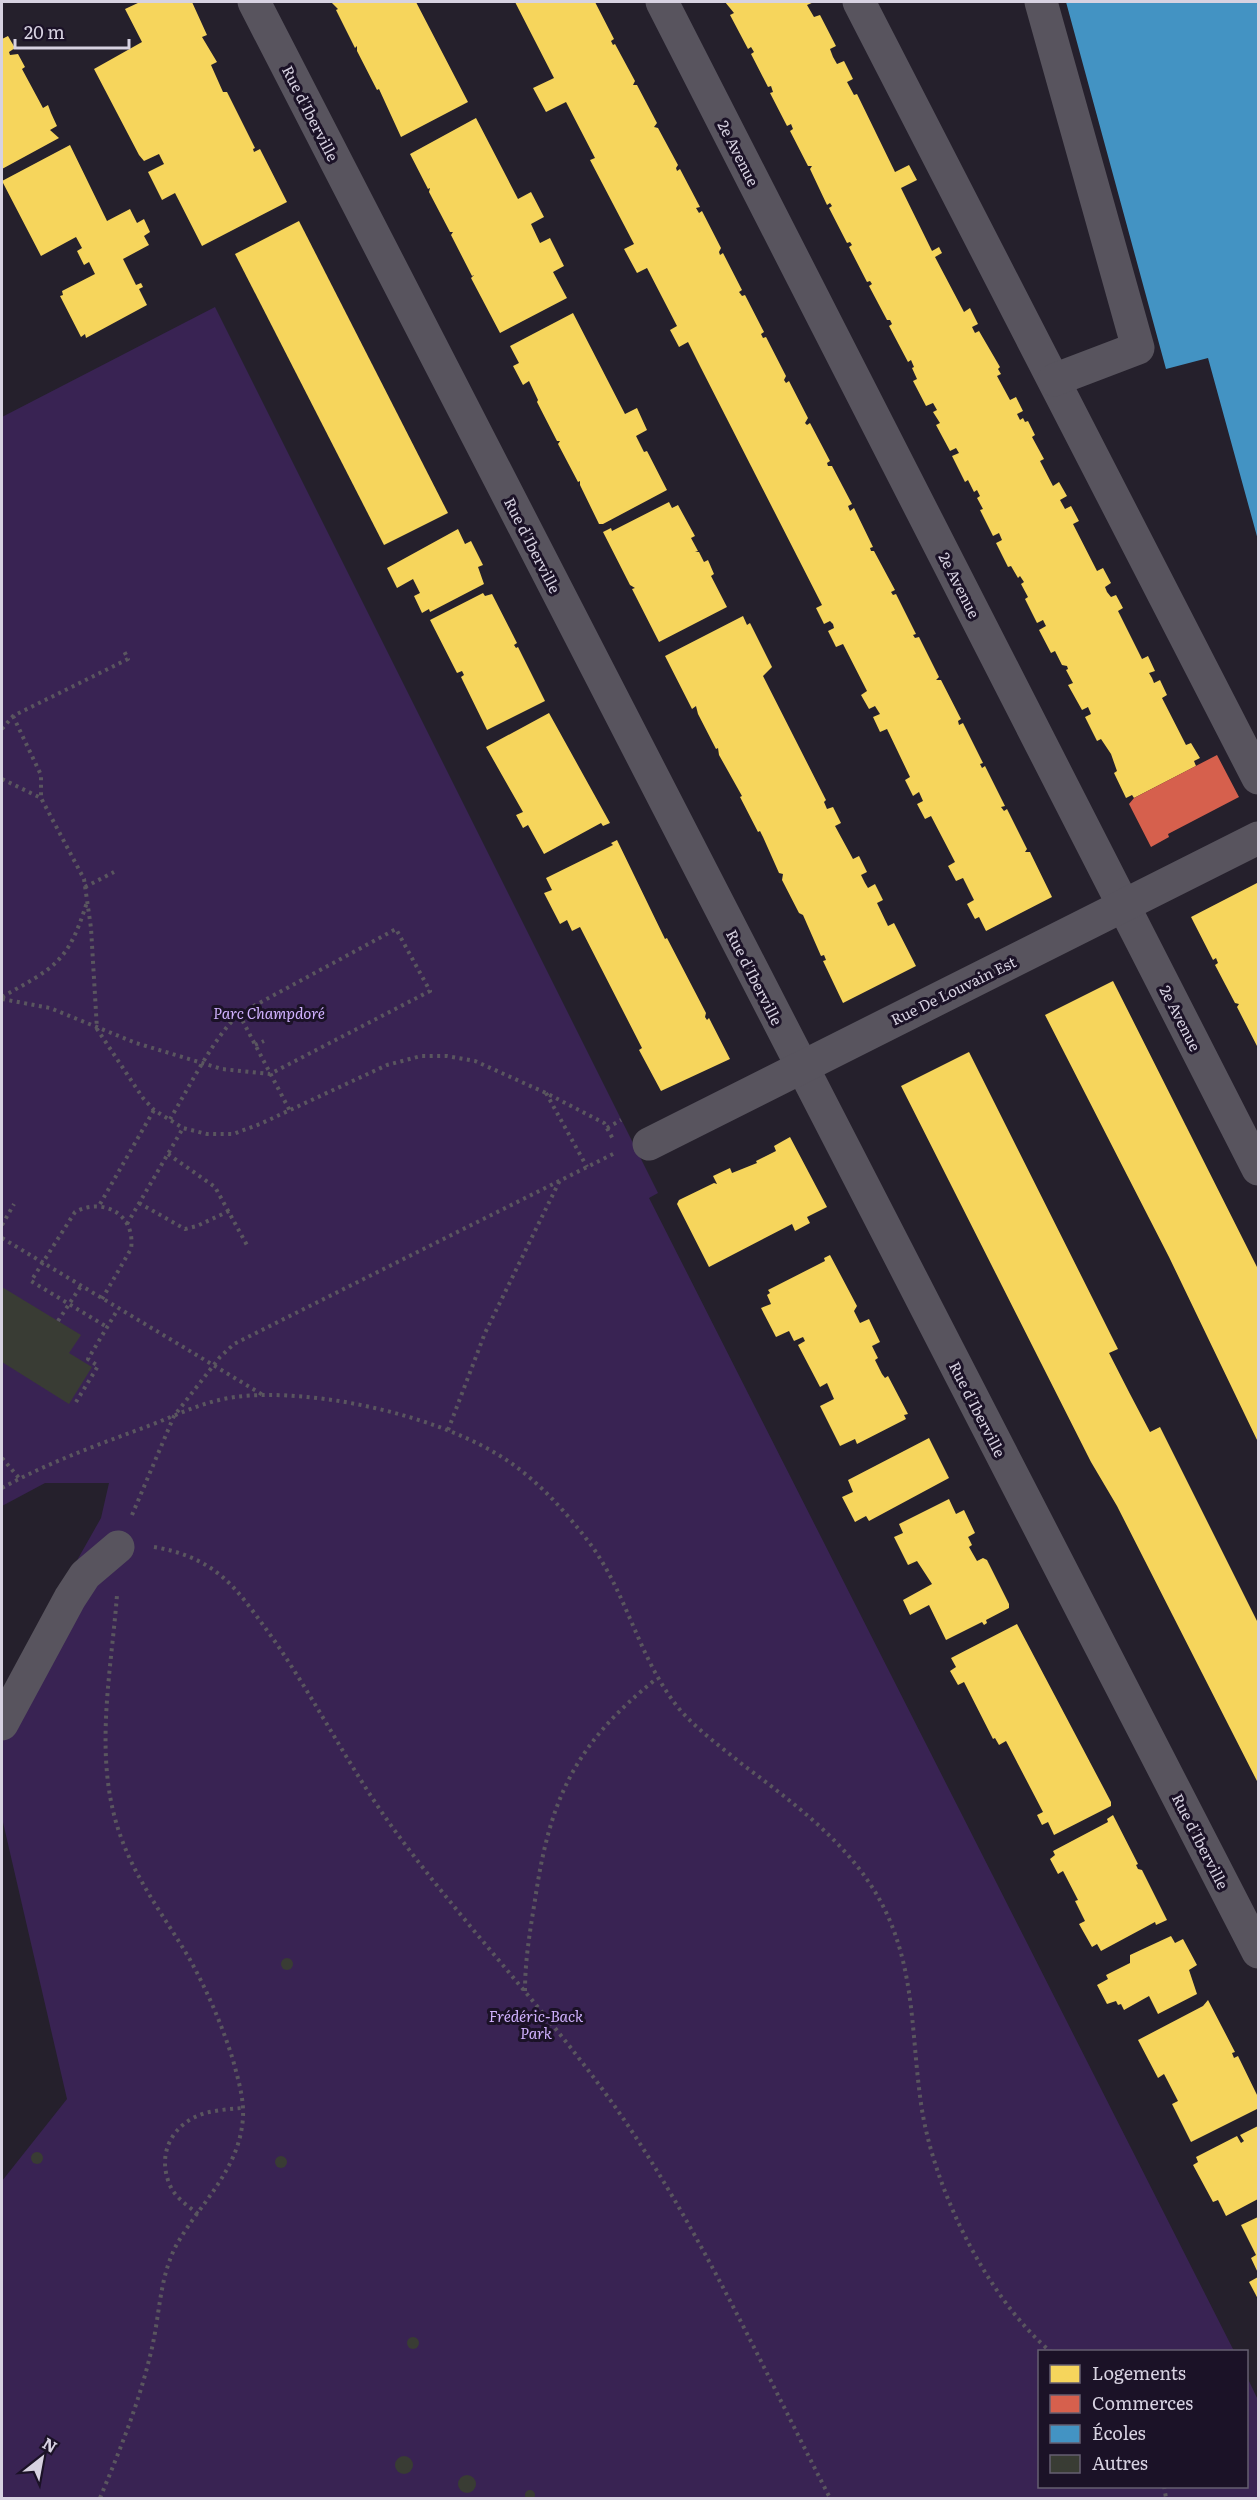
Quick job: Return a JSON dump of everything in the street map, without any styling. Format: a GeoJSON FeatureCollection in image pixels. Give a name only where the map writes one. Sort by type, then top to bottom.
{"type":"FeatureCollection","features":[{"type":"Feature","properties":{"kind":"street","name":"Rue d'Iberville"},"geometry":{"type":"LineString","coordinates":[[254,2],[1258,1952]]}},
{"type":"Feature","properties":{"kind":"street","name":"2e Avenue"},"geometry":{"type":"LineString","coordinates":[[662,2],[1258,1169]]}},
{"type":"Feature","properties":{"kind":"street"},"geometry":{"type":"LineString","coordinates":[[859,2],[1258,778]]}},
{"type":"Feature","properties":{"kind":"street"},"geometry":{"type":"LineString","coordinates":[[1041,2],[1138,348],[1054,380]]}},
{"type":"Feature","properties":{"kind":"street","name":"Rue De Louvain Est"},"geometry":{"type":"LineString","coordinates":[[635,1147],[1258,838]]}},
{"type":"Feature","properties":{"kind":"street"},"geometry":{"type":"LineString","coordinates":[[2,1724],[70,1598],[85,1575],[118,1547]]}},
{"type":"Feature","properties":{"kind":"path"},"geometry":{"type":"LineString","coordinates":[[2,729],[13,716],[128,659],[124,651]]}},
{"type":"Feature","properties":{"kind":"path"},"geometry":{"type":"LineString","coordinates":[[13,716],[41,775],[41,798],[84,879],[97,1029],[143,1098],[154,1110],[183,1128],[207,1134],[233,1134],[290,1111],[387,1065],[421,1056],[447,1056],[475,1062],[546,1093],[604,1123]]}},
{"type":"Feature","properties":{"kind":"path"},"geometry":{"type":"LineString","coordinates":[[2,779],[41,798]]}},
{"type":"Feature","properties":{"kind":"path"},"geometry":{"type":"LineString","coordinates":[[85,887],[114,872]]}},
{"type":"Feature","properties":{"kind":"path"},"geometry":{"type":"LineString","coordinates":[[2,998],[51,968],[65,955],[78,931],[87,902]]}},
{"type":"Feature","properties":{"kind":"path"},"geometry":{"type":"LineString","coordinates":[[2,998],[50,1008],[97,1029],[204,1063],[222,1069],[270,1074],[430,991],[396,929],[239,1014],[230,1023],[204,1063],[170,1119]]}},
{"type":"Feature","properties":{"kind":"path"},"geometry":{"type":"LineString","coordinates":[[239,1014],[290,1111]]}},
{"type":"Feature","properties":{"kind":"path"},"geometry":{"type":"LineString","coordinates":[[255,1045],[264,1041]]}},
{"type":"Feature","properties":{"kind":"path"},"geometry":{"type":"LineString","coordinates":[[546,1093],[587,1167]]}},
{"type":"Feature","properties":{"kind":"path"},"geometry":{"type":"LineString","coordinates":[[100,1204],[154,1110]]}},
{"type":"Feature","properties":{"kind":"path"},"geometry":{"type":"LineString","coordinates":[[607,1128],[624,1119]]}},
{"type":"Feature","properties":{"kind":"path"},"geometry":{"type":"LineString","coordinates":[[127,1224],[183,1128]]}},
{"type":"Feature","properties":{"kind":"path"},"geometry":{"type":"LineString","coordinates":[[100,2499],[142,2391],[167,2263],[232,2161],[238,2145],[242,2108],[241,2088],[215,2011],[189,1959],[135,1871],[121,1839],[111,1804],[107,1759],[107,1707],[117,1599],[118,1547],[174,1416],[213,1365],[234,1344],[560,1180],[635,1147]]}},
{"type":"Feature","properties":{"kind":"path"},"geometry":{"type":"LineString","coordinates":[[168,1154],[215,1186],[248,1247]]}},
{"type":"Feature","properties":{"kind":"path"},"geometry":{"type":"LineString","coordinates":[[448,1430],[485,1333],[560,1180]]}},
{"type":"Feature","properties":{"kind":"path"},"geometry":{"type":"LineString","coordinates":[[140,1203],[185,1229],[229,1211]]}},
{"type":"Feature","properties":{"kind":"path"},"geometry":{"type":"LineString","coordinates":[[2,1225],[14,1204]]}},
{"type":"Feature","properties":{"kind":"path"},"geometry":{"type":"LineString","coordinates":[[102,1299],[131,1249],[132,1239],[127,1224],[111,1209],[100,1204],[86,1206],[75,1212],[30,1281],[107,1327]]}},
{"type":"Feature","properties":{"kind":"path"},"geometry":{"type":"LineString","coordinates":[[2,1238],[266,1396]]}},
{"type":"Feature","properties":{"kind":"path"},"geometry":{"type":"LineString","coordinates":[[58,1322],[81,1286]]}},
{"type":"Feature","properties":{"kind":"path"},"geometry":{"type":"LineString","coordinates":[[76,1402],[98,1366],[88,1359],[118,1309]]}},
{"type":"Feature","properties":{"kind":"path"},"geometry":{"type":"LineString","coordinates":[[2,1488],[19,1478],[202,1404],[237,1396],[317,1398],[358,1405],[448,1430],[510,1462],[543,1490],[573,1522],[614,1583],[656,1679],[683,1713],[705,1735],[795,1804],[831,1836],[858,1865],[876,1892],[901,1952],[914,2020],[920,2097],[926,2131],[945,2187],[971,2245],[1004,2300],[1015,2315],[1049,2350]]}},
{"type":"Feature","properties":{"kind":"path"},"geometry":{"type":"LineString","coordinates":[[2,1458],[19,1478]]}},
{"type":"Feature","properties":{"kind":"path"},"geometry":{"type":"LineString","coordinates":[[118,1547],[148,1546],[172,1550],[202,1562],[237,1592],[297,1672],[336,1741],[393,1828],[525,1992],[628,2126],[681,2211],[830,2499]]}},
{"type":"Feature","properties":{"kind":"path"},"geometry":{"type":"LineString","coordinates":[[525,1992],[525,1962],[537,1881],[557,1803],[568,1777],[596,1734],[632,1698],[656,1679]]}},
{"type":"Feature","properties":{"kind":"path"},"geometry":{"type":"LineString","coordinates":[[198,2214],[179,2199],[169,2184],[165,2154],[169,2140],[183,2124],[204,2113],[242,2108]]}},
{"type":"Feature","properties":{"kind":"green space","name":"Frédéric-Back Park"},"geometry":{"type":"Polygon","coordinates":[[[215,307],[658,1193],[649,1198],[1233,2350],[1038,2350],[1038,2488],[1248,2488],[1248,2379],[1258,2400],[1258,2498],[2,2498],[2,2181],[67,2099],[2,1818],[2,1693],[101,1518],[109,1483],[45,1483],[2,1506],[2,417],[215,307]]]}},
{"type":"Feature","properties":{"kind":"building: Logements"},"geometry":{"type":"Polygon","coordinates":[[[140,2],[192,2],[207,35],[202,37],[217,62],[211,65],[223,92],[227,92],[255,148],[254,152],[260,149],[287,202],[202,246],[175,193],[162,200],[148,172],[164,164],[159,154],[144,161],[139,155],[94,69],[142,42],[125,9],[140,2]]]}},
{"type":"Feature","properties":{"kind":"building: Logements"},"geometry":{"type":"Polygon","coordinates":[[[331,2],[416,2],[468,102],[401,137],[379,89],[377,90],[357,51],[357,46],[355,48],[336,10],[338,9],[331,2]]]}},
{"type":"Feature","properties":{"kind":"building: Logements"},"geometry":{"type":"Polygon","coordinates":[[[515,2],[595,2],[614,39],[611,41],[613,45],[615,44],[635,81],[633,85],[637,85],[657,123],[654,127],[658,128],[678,165],[677,171],[680,169],[700,207],[696,208],[699,213],[702,211],[721,248],[720,255],[723,253],[742,290],[739,292],[742,296],[745,295],[764,332],[761,334],[763,338],[766,337],[786,376],[784,380],[786,383],[789,381],[808,418],[805,423],[807,425],[810,423],[830,461],[827,463],[828,466],[832,466],[852,504],[848,506],[850,511],[854,508],[873,547],[870,548],[871,551],[874,551],[895,590],[891,592],[893,595],[896,594],[916,634],[913,635],[915,638],[919,637],[939,677],[936,680],[941,680],[961,719],[958,721],[959,725],[963,723],[983,763],[980,764],[982,768],[985,766],[1005,806],[1001,807],[1004,811],[1007,809],[1027,849],[1025,852],[1030,852],[1052,897],[986,931],[979,917],[975,919],[967,904],[974,900],[963,878],[956,881],[948,866],[955,862],[931,816],[925,819],[917,804],[923,801],[919,792],[913,796],[905,780],[910,777],[887,729],[880,732],[873,717],[880,714],[875,706],[869,709],[861,695],[867,691],[843,644],[836,647],[828,631],[834,628],[833,624],[830,621],[824,624],[816,608],[822,605],[688,342],[679,347],[670,330],[677,326],[647,268],[637,273],[624,249],[634,244],[590,160],[595,158],[566,102],[546,112],[533,88],[554,78],[515,2]]]}},
{"type":"Feature","properties":{"kind":"building: Logements"},"geometry":{"type":"Polygon","coordinates":[[[725,2],[814,2],[807,5],[814,17],[820,15],[836,46],[830,49],[833,57],[837,64],[844,61],[853,79],[847,82],[854,95],[857,94],[895,172],[909,165],[917,180],[901,188],[932,251],[939,247],[942,253],[935,257],[964,312],[970,308],[978,324],[972,327],[975,333],[979,331],[1000,367],[998,369],[1001,374],[997,376],[1010,400],[1016,397],[1023,411],[1017,414],[1020,420],[1023,418],[1025,422],[1028,421],[1035,435],[1032,437],[1044,459],[1040,461],[1053,486],[1059,482],[1067,496],[1060,500],[1065,509],[1071,506],[1079,521],[1073,524],[1097,571],[1103,568],[1111,583],[1105,587],[1107,592],[1111,597],[1116,595],[1123,608],[1118,611],[1142,659],[1148,656],[1155,671],[1149,673],[1154,683],[1160,680],[1167,695],[1162,698],[1186,745],[1191,743],[1200,758],[1194,761],[1196,766],[1134,798],[1132,795],[1126,798],[1114,773],[1117,771],[1111,754],[1101,739],[1097,741],[1085,717],[1091,714],[1088,707],[1082,710],[1068,685],[1073,683],[1066,670],[1067,666],[1062,665],[1055,651],[1051,653],[1039,630],[1046,626],[1043,620],[1037,623],[1025,599],[1028,597],[1021,584],[1024,582],[1020,576],[1018,578],[1011,566],[1008,567],[996,543],[1002,540],[999,533],[993,536],[980,510],[983,509],[977,498],[980,496],[977,490],[974,492],[968,480],[965,482],[952,456],[959,453],[956,448],[950,451],[936,425],[940,423],[933,412],[937,410],[933,403],[926,406],[913,381],[917,379],[911,360],[908,362],[889,326],[892,324],[890,320],[887,320],[869,286],[872,284],[870,281],[867,282],[849,247],[852,245],[850,242],[847,243],[829,208],[832,206],[830,203],[827,205],[810,169],[812,166],[808,166],[790,131],[793,129],[791,124],[787,126],[770,93],[773,92],[771,86],[768,87],[751,54],[754,52],[751,47],[748,49],[730,15],[734,13],[725,2]]]}},
{"type":"Feature","properties":{"kind":"building: Logements"},"geometry":{"type":"Polygon","coordinates":[[[8,36],[15,48],[9,52],[10,55],[18,54],[25,67],[22,69],[43,108],[48,105],[57,126],[50,130],[59,138],[2,169],[2,39],[8,36]]]}},
{"type":"Feature","properties":{"kind":"building: Logements"},"geometry":{"type":"Polygon","coordinates":[[[476,118],[518,199],[531,192],[544,217],[531,224],[540,243],[550,238],[564,266],[553,272],[567,298],[500,333],[471,278],[474,275],[472,276],[451,235],[453,232],[450,232],[429,192],[430,188],[428,189],[410,154],[476,118]]]}},
{"type":"Feature","properties":{"kind":"building: Logements"},"geometry":{"type":"Polygon","coordinates":[[[70,145],[107,221],[130,209],[137,223],[144,219],[150,232],[144,236],[149,245],[123,259],[136,285],[141,283],[143,287],[139,289],[147,305],[86,338],[85,334],[81,337],[60,296],[63,295],[62,291],[95,274],[89,262],[84,265],[77,251],[82,248],[76,237],[41,256],[2,181],[70,145]]]}},
{"type":"Feature","properties":{"kind":"building: Logements"},"geometry":{"type":"Polygon","coordinates":[[[299,221],[448,513],[384,545],[235,254],[299,221]]]}},
{"type":"Feature","properties":{"kind":"building: Logements"},"geometry":{"type":"Polygon","coordinates":[[[573,313],[625,414],[637,408],[647,430],[636,436],[644,452],[647,451],[667,490],[603,524],[599,524],[580,481],[578,482],[558,444],[560,441],[557,441],[537,402],[529,381],[523,385],[513,366],[519,363],[510,346],[573,313]]]}},
{"type":"Feature","properties":{"kind":"building: Logements"},"geometry":{"type":"Polygon","coordinates":[[[669,502],[672,508],[678,505],[695,536],[691,538],[698,551],[695,552],[699,552],[704,562],[708,560],[714,574],[711,576],[727,607],[659,642],[632,589],[635,588],[630,585],[603,532],[611,528],[612,531],[669,502]]]}},
{"type":"Feature","properties":{"kind":"building: Logements"},"geometry":{"type":"Polygon","coordinates":[[[458,529],[465,544],[471,541],[483,565],[478,567],[484,584],[430,612],[429,609],[422,613],[414,596],[420,593],[413,579],[397,588],[387,568],[458,529]]]}},
{"type":"Feature","properties":{"kind":"building: Logements"},"geometry":{"type":"Polygon","coordinates":[[[483,593],[485,596],[492,594],[517,643],[514,645],[518,647],[545,701],[487,730],[461,677],[464,675],[462,671],[457,673],[430,620],[483,593]]]}},
{"type":"Feature","properties":{"kind":"building: Logements"},"geometry":{"type":"Polygon","coordinates":[[[743,616],[747,625],[750,623],[772,667],[763,676],[826,800],[824,802],[827,809],[833,807],[841,823],[835,826],[853,859],[859,856],[867,872],[861,875],[865,883],[868,888],[875,884],[883,900],[877,903],[888,926],[894,923],[916,966],[843,1003],[823,961],[826,960],[824,955],[821,956],[803,915],[799,913],[782,880],[783,874],[779,873],[696,706],[692,709],[665,656],[743,616]]]}},
{"type":"Feature","properties":{"kind":"building: Logements"},"geometry":{"type":"Polygon","coordinates":[[[549,713],[610,823],[603,826],[601,823],[544,854],[528,825],[523,828],[516,815],[523,812],[486,747],[549,713]]]}},
{"type":"Feature","properties":{"kind":"building: Logements"},"geometry":{"type":"Polygon","coordinates":[[[617,840],[665,939],[667,938],[706,1013],[705,1017],[707,1020],[709,1018],[730,1059],[661,1091],[639,1050],[642,1048],[580,927],[572,931],[567,920],[560,924],[544,893],[552,890],[546,878],[613,845],[611,843],[617,840]]]}},
{"type":"Feature","properties":{"kind":"building: Logements"},"geometry":{"type":"Polygon","coordinates":[[[1257,883],[1257,1046],[1237,1007],[1239,1004],[1235,1003],[1215,965],[1218,963],[1216,958],[1213,960],[1191,917],[1257,883]]]}},
{"type":"Feature","properties":{"kind":"building: Logements"},"geometry":{"type":"Polygon","coordinates":[[[1113,981],[1258,1269],[1258,1442],[1169,1257],[1045,1015],[1113,981]]]}},
{"type":"Feature","properties":{"kind":"building: Logements"},"geometry":{"type":"Polygon","coordinates":[[[969,1052],[1118,1349],[1109,1353],[1150,1432],[1160,1427],[1258,1623],[1258,1783],[1117,1506],[1091,1462],[901,1086],[969,1052]]]}},
{"type":"Feature","properties":{"kind":"building: Logements"},"geometry":{"type":"Polygon","coordinates":[[[790,1137],[827,1207],[807,1217],[810,1223],[795,1231],[792,1224],[709,1267],[677,1204],[679,1200],[714,1183],[717,1184],[713,1176],[730,1168],[732,1173],[757,1163],[756,1161],[776,1151],[774,1146],[790,1137]]]}},
{"type":"Feature","properties":{"kind":"building: Logements"},"geometry":{"type":"Polygon","coordinates":[[[830,1255],[857,1306],[854,1311],[860,1323],[869,1319],[880,1342],[872,1346],[878,1358],[875,1360],[885,1378],[888,1376],[908,1414],[904,1415],[906,1419],[857,1444],[855,1439],[840,1446],[820,1406],[834,1399],[827,1383],[820,1387],[798,1345],[805,1341],[803,1337],[794,1341],[789,1331],[776,1337],[761,1308],[771,1304],[767,1295],[770,1293],[768,1290],[825,1261],[824,1258],[830,1255]]]}},
{"type":"Feature","properties":{"kind":"building: Logements"},"geometry":{"type":"Polygon","coordinates":[[[929,1438],[949,1478],[869,1521],[866,1516],[855,1522],[842,1497],[853,1492],[848,1480],[929,1438]]]}},
{"type":"Feature","properties":{"kind":"building: Logements"},"geometry":{"type":"Polygon","coordinates":[[[949,1499],[956,1514],[964,1510],[975,1533],[968,1537],[972,1545],[969,1547],[977,1561],[983,1558],[987,1560],[1009,1608],[986,1620],[987,1623],[984,1625],[982,1622],[946,1640],[929,1605],[910,1615],[903,1600],[932,1584],[917,1561],[908,1565],[894,1537],[903,1533],[899,1524],[949,1499]]]}},
{"type":"Feature","properties":{"kind":"building: Logements"},"geometry":{"type":"Polygon","coordinates":[[[1017,1624],[1111,1802],[1111,1806],[1054,1835],[1048,1822],[1042,1825],[1037,1815],[1043,1812],[1006,1741],[999,1745],[995,1738],[993,1739],[964,1682],[958,1685],[950,1671],[956,1667],[951,1658],[1017,1624]]]}},
{"type":"Feature","properties":{"kind":"building: Logements"},"geometry":{"type":"Polygon","coordinates":[[[1113,1815],[1138,1864],[1136,1865],[1138,1869],[1142,1870],[1167,1920],[1156,1925],[1155,1922],[1101,1951],[1097,1944],[1092,1947],[1079,1924],[1085,1921],[1075,1901],[1078,1900],[1063,1871],[1058,1874],[1050,1859],[1055,1855],[1053,1851],[1108,1822],[1107,1819],[1113,1815]]]}},
{"type":"Feature","properties":{"kind":"building: Logements"},"geometry":{"type":"Polygon","coordinates":[[[1171,1936],[1175,1943],[1183,1939],[1197,1965],[1189,1970],[1197,1994],[1158,2014],[1149,1996],[1124,2010],[1116,2001],[1107,2004],[1097,1985],[1108,1979],[1106,1975],[1130,1963],[1130,1955],[1171,1936]]]}},
{"type":"Feature","properties":{"kind":"building: Logements"},"geometry":{"type":"Polygon","coordinates":[[[1208,2000],[1235,2052],[1232,2053],[1234,2058],[1238,2056],[1258,2097],[1258,2112],[1257,2109],[1191,2142],[1172,2104],[1178,2101],[1164,2074],[1158,2078],[1138,2040],[1203,2006],[1208,2000]]]}},
{"type":"Feature","properties":{"kind":"building: Logements"},"geometry":{"type":"Polygon","coordinates":[[[1258,2126],[1258,2199],[1226,2216],[1218,2200],[1213,2202],[1193,2165],[1198,2162],[1196,2157],[1237,2136],[1241,2143],[1244,2141],[1240,2135],[1258,2126]]]}},
{"type":"Feature","properties":{"kind":"building: Logements"},"geometry":{"type":"Polygon","coordinates":[[[1258,2217],[1258,2273],[1251,2258],[1256,2255],[1241,2225],[1258,2217]]]}},
{"type":"Feature","properties":{"kind":"building: Logements"},"geometry":{"type":"Polygon","coordinates":[[[1258,2277],[1258,2299],[1249,2282],[1258,2277]]]}},
{"type":"Feature","properties":{"kind":"building: Commerces"},"geometry":{"type":"Polygon","coordinates":[[[1217,755],[1239,797],[1168,834],[1169,837],[1151,847],[1129,804],[1134,798],[1217,755]]]}},
{"type":"Feature","properties":{"kind":"building: Écoles"},"geometry":{"type":"Polygon","coordinates":[[[1066,2],[1258,2],[1258,540],[1208,358],[1166,369],[1066,2]]]}},
{"type":"Feature","properties":{"kind":"building: Autres"},"geometry":{"type":"Polygon","coordinates":[[[2,1287],[81,1335],[69,1353],[92,1367],[69,1404],[2,1362],[2,1287]]]}},
{"type":"Feature","properties":{"kind":"building: Autres"},"geometry":{"type":"Polygon","coordinates":[[[289,1958],[293,1964],[289,1970],[285,1970],[281,1962],[289,1958]]]}},
{"type":"Feature","properties":{"kind":"building: Autres"},"geometry":{"type":"Polygon","coordinates":[[[39,2152],[43,2158],[39,2164],[35,2164],[31,2156],[39,2152]]]}},
{"type":"Feature","properties":{"kind":"building: Autres"},"geometry":{"type":"Polygon","coordinates":[[[283,2156],[287,2162],[283,2168],[279,2168],[275,2160],[283,2156]]]}},
{"type":"Feature","properties":{"kind":"building: Autres"},"geometry":{"type":"Polygon","coordinates":[[[415,2337],[419,2343],[415,2349],[411,2349],[407,2341],[415,2337]]]}},
{"type":"Feature","properties":{"kind":"building: Autres"},"geometry":{"type":"Polygon","coordinates":[[[404,2456],[410,2459],[413,2465],[410,2471],[404,2474],[398,2471],[395,2465],[398,2459],[404,2456]]]}},
{"type":"Feature","properties":{"kind":"building: Autres"},"geometry":{"type":"Polygon","coordinates":[[[467,2475],[473,2478],[476,2484],[473,2490],[467,2493],[461,2490],[458,2484],[461,2478],[467,2475]]]}},
{"type":"Feature","properties":{"kind":"building: Autres"},"geometry":{"type":"Polygon","coordinates":[[[530,2490],[534,2491],[534,2499],[530,2500],[526,2499],[525,2495],[526,2491],[530,2490]]]}},
{"type":"Feature","properties":{"kind":"park label","name":"Parc Champdoré"},"geometry":{"type":"Point","coordinates":[269,1012]}}]}
